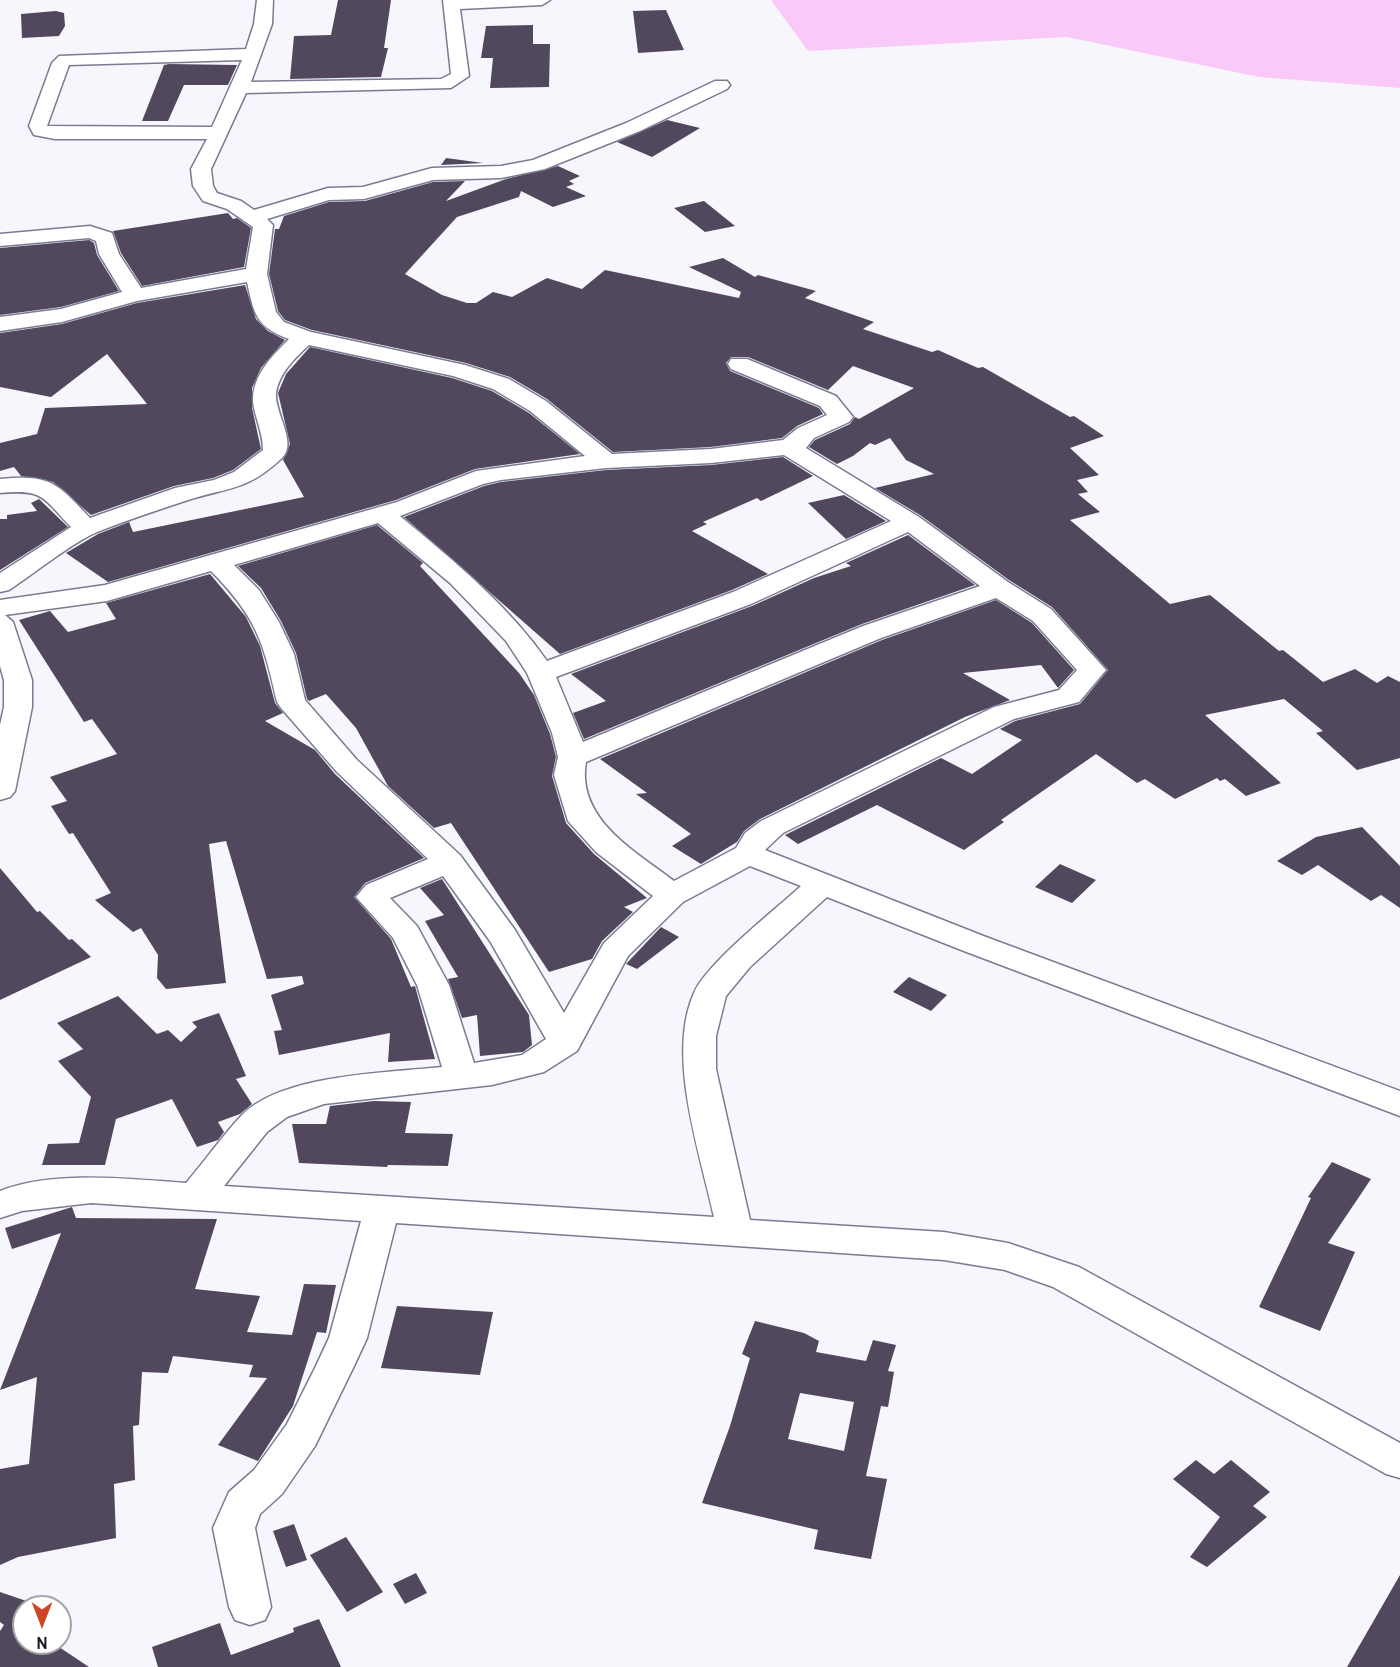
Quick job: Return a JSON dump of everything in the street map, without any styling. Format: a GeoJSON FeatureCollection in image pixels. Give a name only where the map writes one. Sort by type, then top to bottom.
{"type":"FeatureCollection","features":[{"type":"Feature","properties":{"kind":"street"},"geometry":{"type":"LineString","coordinates":[[265,0],[263,24],[252,54],[220,133],[201,169],[203,186],[210,197],[234,205],[263,225],[256,274],[265,313],[276,327],[304,337],[410,362],[456,370],[501,384],[538,406],[606,461]]}},
{"type":"Feature","properties":{"kind":"street"},"geometry":{"type":"LineString","coordinates":[[238,88],[445,84],[460,76],[451,2],[542,0]]}},
{"type":"Feature","properties":{"kind":"street"},"geometry":{"type":"LineString","coordinates":[[220,133],[55,133],[41,131],[38,126],[61,63],[65,60],[252,54]]}},
{"type":"Feature","properties":{"kind":"street"},"geometry":{"type":"LineString","coordinates":[[252,217],[328,194],[364,192],[432,174],[501,172],[538,165],[633,127],[721,85]]}},
{"type":"Feature","properties":{"kind":"street"},"geometry":{"type":"LineString","coordinates":[[0,240],[90,232],[105,237],[109,254],[135,295]]}},
{"type":"Feature","properties":{"kind":"street"},"geometry":{"type":"LineString","coordinates":[[0,324],[62,315],[135,295],[256,274]]}},
{"type":"Feature","properties":{"kind":"street"},"geometry":{"type":"LineString","coordinates":[[0,584],[86,528],[184,493],[220,486],[243,477],[274,452],[276,438],[264,402],[267,385],[281,359],[304,337]]}},
{"type":"Feature","properties":{"kind":"street"},"geometry":{"type":"LineString","coordinates":[[0,608],[107,593],[382,514],[476,478],[606,461],[711,456],[788,447],[797,443],[806,434],[841,417],[828,402],[739,364]]}},
{"type":"Feature","properties":{"kind":"street"},"geometry":{"type":"LineString","coordinates":[[195,1197],[255,1123],[275,1108],[321,1092],[492,1073],[532,1064],[565,1043],[615,950],[672,895],[748,854],[756,840],[772,827],[1004,713],[1069,696],[1085,682],[1092,670],[1042,615],[999,588],[910,522],[788,447]]}},
{"type":"Feature","properties":{"kind":"street"},"geometry":{"type":"LineString","coordinates":[[0,486],[26,483],[46,487],[86,528]]}},
{"type":"Feature","properties":{"kind":"street"},"geometry":{"type":"LineString","coordinates":[[382,514],[489,606],[516,636],[541,673],[566,734],[572,758],[569,774],[583,820],[607,845],[672,895]]}},
{"type":"Feature","properties":{"kind":"street"},"geometry":{"type":"LineString","coordinates":[[541,673],[742,598],[910,522]]}},
{"type":"Feature","properties":{"kind":"street"},"geometry":{"type":"LineString","coordinates":[[218,562],[250,596],[266,622],[279,654],[291,702],[347,766],[449,862],[504,937],[565,1043]]}},
{"type":"Feature","properties":{"kind":"street"},"geometry":{"type":"LineString","coordinates":[[572,758],[872,632],[999,588]]}},
{"type":"Feature","properties":{"kind":"street"},"geometry":{"type":"LineString","coordinates":[[0,622],[18,680],[18,707],[0,792]]}},
{"type":"Feature","properties":{"kind":"street"},"geometry":{"type":"LineString","coordinates":[[748,854],[1400,1104]]}},
{"type":"Feature","properties":{"kind":"street"},"geometry":{"type":"LineString","coordinates":[[449,862],[376,892],[372,897],[406,933],[433,985],[461,1075]]}},
{"type":"Feature","properties":{"kind":"street"},"geometry":{"type":"LineString","coordinates":[[735,1232],[699,1069],[699,1036],[710,993],[739,960],[822,884]]}},
{"type":"Feature","properties":{"kind":"street"},"geometry":{"type":"LineString","coordinates":[[0,1205],[18,1198],[91,1190],[944,1246],[1008,1257],[1066,1277],[1400,1462]]}},
{"type":"Feature","properties":{"kind":"street"},"geometry":{"type":"LineString","coordinates":[[250,1607],[234,1528],[243,1504],[268,1482],[301,1436],[348,1338],[382,1209]]}},
{"type":"Feature","properties":{"kind":"shaded area"},"geometry":{"type":"Polygon","coordinates":[[[771,0],[1400,0],[1400,88],[1259,77],[1067,37],[808,51],[771,0]]]}},
{"type":"Feature","properties":{"kind":"building"},"geometry":{"type":"Polygon","coordinates":[[[338,0],[391,0],[384,48],[388,48],[381,77],[290,79],[294,36],[331,35],[338,0]]]}},
{"type":"Feature","properties":{"kind":"building"},"geometry":{"type":"Polygon","coordinates":[[[666,10],[684,50],[638,53],[633,11],[666,10]]]}},
{"type":"Feature","properties":{"kind":"building"},"geometry":{"type":"Polygon","coordinates":[[[56,11],[64,13],[65,26],[59,36],[22,38],[21,14],[56,11]]]}},
{"type":"Feature","properties":{"kind":"building"},"geometry":{"type":"Polygon","coordinates":[[[533,25],[533,44],[550,44],[549,87],[490,88],[493,58],[481,58],[486,26],[533,25]]]}},
{"type":"Feature","properties":{"kind":"building"},"geometry":{"type":"Polygon","coordinates":[[[164,65],[237,65],[228,85],[184,85],[168,121],[142,121],[164,65]]]}},
{"type":"Feature","properties":{"kind":"building"},"geometry":{"type":"Polygon","coordinates":[[[667,120],[700,128],[652,157],[617,142],[667,120]]]}},
{"type":"Feature","properties":{"kind":"building"},"geometry":{"type":"Polygon","coordinates":[[[446,158],[483,163],[441,165],[446,158]]]}},
{"type":"Feature","properties":{"kind":"building"},"geometry":{"type":"Polygon","coordinates":[[[558,166],[580,176],[569,181],[574,184],[566,187],[586,196],[553,207],[521,191],[519,197],[457,217],[405,274],[442,295],[467,303],[476,303],[493,292],[512,297],[547,278],[582,289],[605,270],[739,298],[741,292],[689,267],[723,258],[755,277],[758,275],[816,291],[805,298],[874,322],[863,329],[932,352],[938,350],[978,368],[983,367],[1070,417],[1074,416],[1104,436],[1070,448],[1099,475],[1077,480],[1088,492],[1078,494],[1100,512],[1070,520],[1170,604],[1210,595],[1279,651],[1283,650],[1323,682],[1355,669],[1377,683],[1388,676],[1400,682],[1400,758],[1357,770],[1316,733],[1323,731],[1284,699],[1205,715],[1281,783],[1246,796],[1225,779],[1220,781],[1217,778],[1175,799],[1145,779],[1137,783],[1096,754],[1001,820],[1004,822],[964,850],[877,805],[798,844],[785,835],[941,758],[972,774],[1022,740],[1000,729],[1015,721],[1080,704],[1108,670],[1052,607],[1009,580],[920,515],[875,488],[934,474],[906,460],[890,438],[875,445],[870,443],[853,456],[837,464],[809,447],[815,440],[850,424],[855,417],[859,419],[914,388],[853,366],[828,390],[748,357],[731,357],[726,363],[730,371],[819,408],[823,414],[797,426],[782,438],[711,447],[613,452],[547,399],[510,377],[466,363],[312,330],[285,320],[278,311],[269,274],[275,229],[279,229],[284,216],[329,202],[365,201],[433,182],[465,181],[446,201],[506,179],[558,166]]]}},
{"type":"Feature","properties":{"kind":"building"},"geometry":{"type":"Polygon","coordinates":[[[704,201],[735,226],[705,232],[674,208],[704,201]]]}},
{"type":"Feature","properties":{"kind":"building"},"geometry":{"type":"Polygon","coordinates":[[[228,213],[233,219],[237,218],[251,228],[244,267],[142,286],[121,253],[113,231],[228,213]]]}},
{"type":"Feature","properties":{"kind":"building"},"geometry":{"type":"Polygon","coordinates":[[[89,240],[94,243],[97,255],[119,291],[61,307],[0,315],[0,248],[89,240]]]}},
{"type":"Feature","properties":{"kind":"building"},"geometry":{"type":"Polygon","coordinates":[[[245,285],[256,319],[268,331],[285,340],[261,368],[252,388],[252,408],[261,449],[233,470],[213,478],[174,486],[91,515],[53,482],[21,476],[14,467],[0,471],[0,443],[37,434],[45,408],[147,404],[107,354],[51,397],[0,387],[0,333],[62,324],[137,303],[245,285]]]}},
{"type":"Feature","properties":{"kind":"building"},"geometry":{"type":"Polygon","coordinates":[[[310,347],[452,378],[492,391],[529,413],[580,454],[475,469],[396,500],[108,582],[66,553],[98,534],[129,522],[133,532],[304,497],[283,460],[290,444],[278,393],[286,374],[310,347]]]}},
{"type":"Feature","properties":{"kind":"building"},"geometry":{"type":"Polygon","coordinates":[[[783,457],[813,476],[761,501],[757,498],[703,522],[707,524],[692,531],[768,574],[732,590],[560,654],[404,517],[484,486],[501,482],[606,470],[711,465],[783,457]]]}},
{"type":"Feature","properties":{"kind":"building"},"geometry":{"type":"Polygon","coordinates":[[[844,495],[886,521],[846,539],[808,503],[844,495]]]}},
{"type":"Feature","properties":{"kind":"building"},"geometry":{"type":"Polygon","coordinates":[[[39,499],[68,527],[0,570],[0,519],[7,519],[7,515],[37,511],[31,503],[39,499]]]}},
{"type":"Feature","properties":{"kind":"building"},"geometry":{"type":"Polygon","coordinates":[[[377,525],[423,563],[420,566],[519,673],[534,695],[550,734],[556,757],[552,776],[566,823],[594,854],[647,898],[624,907],[633,912],[602,941],[592,959],[549,972],[451,823],[434,828],[388,786],[356,728],[326,694],[309,701],[307,699],[296,653],[281,621],[261,588],[238,566],[377,525]]]}},
{"type":"Feature","properties":{"kind":"building"},"geometry":{"type":"Polygon","coordinates":[[[908,535],[975,585],[862,624],[584,739],[573,713],[606,701],[571,674],[752,606],[814,578],[851,566],[846,563],[908,535]]]}},
{"type":"Feature","properties":{"kind":"building"},"geometry":{"type":"Polygon","coordinates":[[[210,574],[246,617],[260,646],[275,703],[283,713],[265,721],[315,750],[335,774],[424,858],[365,883],[354,897],[391,939],[411,987],[415,986],[435,1059],[388,1062],[390,1033],[279,1055],[274,1031],[282,1030],[271,995],[304,984],[302,976],[267,979],[226,841],[209,844],[226,983],[166,989],[157,978],[158,955],[141,928],[133,932],[95,900],[111,893],[73,833],[69,834],[51,806],[67,801],[50,777],[117,754],[92,719],[84,722],[19,620],[50,611],[68,632],[116,619],[106,603],[210,574]]]}},
{"type":"Feature","properties":{"kind":"building"},"geometry":{"type":"Polygon","coordinates":[[[996,600],[1032,623],[1074,670],[1058,688],[1041,665],[963,673],[1010,700],[965,717],[760,819],[744,831],[737,842],[701,864],[672,846],[691,834],[636,794],[647,793],[600,759],[882,640],[996,600]]]}},
{"type":"Feature","properties":{"kind":"building"},"geometry":{"type":"Polygon","coordinates":[[[1362,827],[1400,866],[1400,908],[1381,895],[1371,901],[1318,865],[1302,875],[1277,861],[1316,837],[1362,827]]]}},
{"type":"Feature","properties":{"kind":"building"},"geometry":{"type":"Polygon","coordinates":[[[1060,864],[1096,880],[1072,903],[1035,887],[1060,864]]]}},
{"type":"Feature","properties":{"kind":"building"},"geometry":{"type":"Polygon","coordinates":[[[0,868],[37,912],[40,911],[69,940],[72,939],[91,957],[0,1000],[0,868]]]}},
{"type":"Feature","properties":{"kind":"building"},"geometry":{"type":"Polygon","coordinates":[[[442,879],[529,1015],[532,1045],[523,1052],[480,1056],[477,1015],[462,1018],[448,979],[458,977],[425,921],[444,915],[420,888],[442,879]]]}},
{"type":"Feature","properties":{"kind":"building"},"geometry":{"type":"Polygon","coordinates":[[[661,927],[679,937],[637,969],[626,964],[661,927]]]}},
{"type":"Feature","properties":{"kind":"building"},"geometry":{"type":"Polygon","coordinates":[[[909,977],[947,995],[931,1011],[893,992],[909,977]]]}},
{"type":"Feature","properties":{"kind":"building"},"geometry":{"type":"Polygon","coordinates":[[[118,996],[157,1034],[168,1030],[181,1042],[197,1027],[192,1022],[219,1013],[246,1076],[236,1079],[252,1104],[240,1114],[218,1122],[224,1132],[218,1140],[197,1147],[172,1099],[116,1119],[105,1165],[42,1165],[48,1144],[79,1143],[91,1097],[58,1061],[83,1049],[57,1023],[118,996]]]}},
{"type":"Feature","properties":{"kind":"building"},"geometry":{"type":"Polygon","coordinates":[[[374,1101],[411,1102],[405,1133],[453,1134],[448,1166],[388,1165],[387,1167],[299,1163],[292,1124],[326,1124],[330,1106],[374,1101]]]}},
{"type":"Feature","properties":{"kind":"building"},"geometry":{"type":"Polygon","coordinates":[[[1332,1162],[1371,1179],[1328,1243],[1355,1252],[1320,1331],[1259,1307],[1311,1198],[1308,1197],[1332,1162]]]}},
{"type":"Feature","properties":{"kind":"building"},"geometry":{"type":"Polygon","coordinates":[[[72,1207],[76,1218],[217,1219],[195,1289],[260,1296],[247,1332],[292,1335],[304,1284],[336,1285],[326,1333],[317,1332],[293,1406],[258,1461],[218,1445],[267,1378],[249,1377],[253,1365],[173,1356],[168,1373],[142,1372],[139,1425],[133,1426],[135,1480],[114,1484],[116,1538],[18,1557],[0,1565],[0,1469],[29,1464],[37,1377],[0,1390],[61,1233],[12,1249],[5,1228],[72,1207]]]}},
{"type":"Feature","properties":{"kind":"building"},"geometry":{"type":"Polygon","coordinates":[[[397,1306],[493,1312],[480,1375],[381,1368],[397,1306]]]}},
{"type":"Feature","properties":{"kind":"building"},"geometry":{"type":"Polygon","coordinates":[[[755,1321],[804,1333],[819,1341],[816,1352],[866,1361],[873,1340],[896,1345],[888,1371],[894,1372],[888,1407],[881,1406],[866,1476],[887,1479],[871,1559],[814,1549],[818,1530],[702,1503],[730,1426],[750,1358],[742,1354],[755,1321]],[[800,1393],[788,1439],[844,1451],[854,1402],[800,1393]]]}},
{"type":"Feature","properties":{"kind":"building"},"geometry":{"type":"Polygon","coordinates":[[[1196,1460],[1214,1474],[1231,1460],[1270,1492],[1253,1506],[1267,1517],[1207,1567],[1190,1557],[1220,1517],[1173,1479],[1196,1460]]]}},
{"type":"Feature","properties":{"kind":"building"},"geometry":{"type":"Polygon","coordinates":[[[294,1524],[307,1560],[286,1567],[273,1531],[294,1524]]]}},
{"type":"Feature","properties":{"kind":"building"},"geometry":{"type":"Polygon","coordinates":[[[346,1537],[383,1592],[347,1612],[310,1555],[346,1537]]]}},
{"type":"Feature","properties":{"kind":"building"},"geometry":{"type":"Polygon","coordinates":[[[416,1573],[427,1593],[405,1604],[393,1584],[416,1573]]]}},
{"type":"Feature","properties":{"kind":"building"},"geometry":{"type":"Polygon","coordinates":[[[1400,1575],[1400,1667],[1347,1667],[1400,1575]]]}},
{"type":"Feature","properties":{"kind":"building"},"geometry":{"type":"Polygon","coordinates":[[[0,1592],[12,1596],[12,1655],[71,1655],[89,1667],[0,1667],[0,1631],[4,1625],[0,1622],[0,1592]]]}},
{"type":"Feature","properties":{"kind":"building"},"geometry":{"type":"Polygon","coordinates":[[[319,1619],[341,1667],[158,1667],[152,1647],[220,1623],[231,1655],[294,1632],[293,1628],[319,1619]]]}}]}
